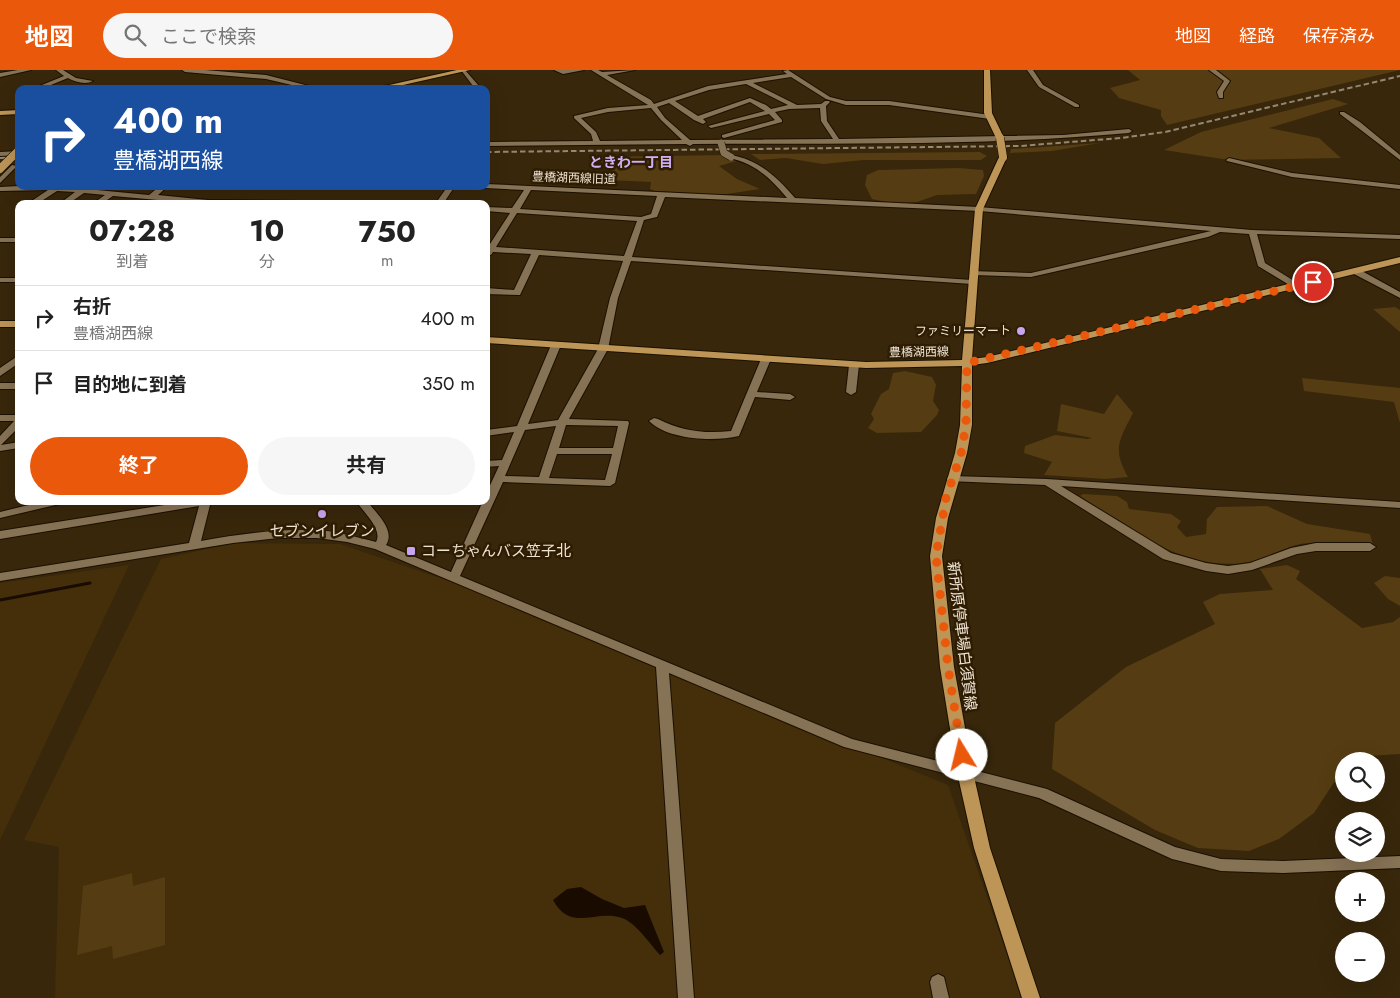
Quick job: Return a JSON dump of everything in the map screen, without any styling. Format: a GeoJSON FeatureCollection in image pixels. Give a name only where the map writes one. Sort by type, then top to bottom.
{"type":"FeatureCollection","features":[{"type":"Feature","properties":{"kind":"main road"},"geometry":{"type":"LineString","coordinates":[[393,85],[465,70]]}},
{"type":"Feature","properties":{"kind":"main road","name":"新所原停車場白須賀線"},"geometry":{"type":"LineString","coordinates":[[987,70],[988,113],[1000,138],[1003,156],[979,209],[967,363],[966,425],[961,454],[952,479],[938,536],[936,556],[948,667],[965,772],[982,848],[1031,998]]}},
{"type":"Feature","properties":{"kind":"main road"},"geometry":{"type":"LineString","coordinates":[[0,113],[15,112]]}},
{"type":"Feature","properties":{"kind":"main road"},"geometry":{"type":"LineString","coordinates":[[0,168],[15,155]]}},
{"type":"Feature","properties":{"kind":"main road","name":"豊橋湖西線"},"geometry":{"type":"LineString","coordinates":[[490,340],[854,365],[908,366],[967,363],[1400,260]]}},
{"type":"Feature","properties":{"kind":"main road"},"geometry":{"type":"LineString","coordinates":[[0,324],[15,324]]}},
{"type":"Feature","properties":{"kind":"street"},"geometry":{"type":"LineString","coordinates":[[0,75],[5,72],[28,70]]}},
{"type":"Feature","properties":{"kind":"street"},"geometry":{"type":"LineString","coordinates":[[59,70],[75,80],[90,81]]}},
{"type":"Feature","properties":{"kind":"street"},"geometry":{"type":"LineString","coordinates":[[184,70],[259,76],[300,85]]}},
{"type":"Feature","properties":{"kind":"street"},"geometry":{"type":"LineString","coordinates":[[465,70],[475,85]]}},
{"type":"Feature","properties":{"kind":"street"},"geometry":{"type":"LineString","coordinates":[[557,70],[563,72],[581,70]]}},
{"type":"Feature","properties":{"kind":"street"},"geometry":{"type":"LineString","coordinates":[[594,70],[637,93],[653,106],[663,119],[690,144]]}},
{"type":"Feature","properties":{"kind":"street"},"geometry":{"type":"LineString","coordinates":[[603,74],[632,70]]}},
{"type":"Feature","properties":{"kind":"street"},"geometry":{"type":"LineString","coordinates":[[785,70],[828,98],[846,103],[889,103],[990,117]]}},
{"type":"Feature","properties":{"kind":"street"},"geometry":{"type":"LineString","coordinates":[[1030,70],[1041,86],[1077,106]]}},
{"type":"Feature","properties":{"kind":"street"},"geometry":{"type":"LineString","coordinates":[[1212,70],[1227,81],[1220,92],[1221,97]]}},
{"type":"Feature","properties":{"kind":"street"},"geometry":{"type":"LineString","coordinates":[[5,72],[18,82]]}},
{"type":"Feature","properties":{"kind":"street"},"geometry":{"type":"LineString","coordinates":[[86,85],[90,81],[93,72]]}},
{"type":"Feature","properties":{"kind":"street"},"geometry":{"type":"LineString","coordinates":[[597,142],[594,133],[576,117],[608,110],[653,106],[708,88],[792,75]]}},
{"type":"Feature","properties":{"kind":"street"},"geometry":{"type":"LineString","coordinates":[[45,85],[68,76]]}},
{"type":"Feature","properties":{"kind":"street"},"geometry":{"type":"LineString","coordinates":[[745,81],[796,106]]}},
{"type":"Feature","properties":{"kind":"street"},"geometry":{"type":"LineString","coordinates":[[712,126],[796,106],[823,106],[826,105],[828,98]]}},
{"type":"Feature","properties":{"kind":"street"},"geometry":{"type":"LineString","coordinates":[[696,119],[750,100],[771,112],[780,121],[724,136]]}},
{"type":"Feature","properties":{"kind":"street"},"geometry":{"type":"LineString","coordinates":[[671,101],[696,119],[712,126],[728,140],[721,144]]}},
{"type":"Feature","properties":{"kind":"street"},"geometry":{"type":"LineString","coordinates":[[823,106],[824,121],[838,142]]}},
{"type":"Feature","properties":{"kind":"street"},"geometry":{"type":"LineString","coordinates":[[1342,112],[1361,124],[1386,148],[1400,158]]}},
{"type":"Feature","properties":{"kind":"street"},"geometry":{"type":"LineString","coordinates":[[490,144],[838,142],[1063,137],[1129,131]]}},
{"type":"Feature","properties":{"kind":"street"},"geometry":{"type":"LineString","coordinates":[[721,144],[724,153],[730,157],[748,159],[767,173],[792,200]]}},
{"type":"Feature","properties":{"kind":"street"},"geometry":{"type":"LineString","coordinates":[[0,154],[15,152]]}},
{"type":"Feature","properties":{"kind":"street"},"geometry":{"type":"LineString","coordinates":[[1229,160],[1316,178],[1400,187]]}},
{"type":"Feature","properties":{"kind":"street"},"geometry":{"type":"LineString","coordinates":[[0,162],[15,165]]}},
{"type":"Feature","properties":{"kind":"street"},"geometry":{"type":"LineString","coordinates":[[0,168],[15,165]]}},
{"type":"Feature","properties":{"kind":"street"},"geometry":{"type":"LineString","coordinates":[[0,181],[15,167]]}},
{"type":"Feature","properties":{"kind":"street","name":"豊橋湖西線旧道"},"geometry":{"type":"LineString","coordinates":[[490,186],[979,209],[1252,232],[1400,237]]}},
{"type":"Feature","properties":{"kind":"street"},"geometry":{"type":"LineString","coordinates":[[490,248],[516,211],[529,188]]}},
{"type":"Feature","properties":{"kind":"street"},"geometry":{"type":"LineString","coordinates":[[0,189],[15,189]]}},
{"type":"Feature","properties":{"kind":"street"},"geometry":{"type":"LineString","coordinates":[[37,200],[53,190]]}},
{"type":"Feature","properties":{"kind":"street"},"geometry":{"type":"LineString","coordinates":[[68,190],[137,196],[151,200],[160,198],[179,200]]}},
{"type":"Feature","properties":{"kind":"street"},"geometry":{"type":"LineString","coordinates":[[151,200],[161,190]]}},
{"type":"Feature","properties":{"kind":"street"},"geometry":{"type":"LineString","coordinates":[[69,200],[82,191]]}},
{"type":"Feature","properties":{"kind":"street"},"geometry":{"type":"LineString","coordinates":[[102,200],[112,194]]}},
{"type":"Feature","properties":{"kind":"street"},"geometry":{"type":"LineString","coordinates":[[490,209],[641,219],[654,215],[662,194]]}},
{"type":"Feature","properties":{"kind":"street"},"geometry":{"type":"LineString","coordinates":[[131,200],[137,196]]}},
{"type":"Feature","properties":{"kind":"street"},"geometry":{"type":"LineString","coordinates":[[544,481],[562,422],[603,349],[626,259],[641,219]]}},
{"type":"Feature","properties":{"kind":"street"},"geometry":{"type":"LineString","coordinates":[[490,251],[536,252],[626,259],[973,278],[1031,275],[1208,235],[1218,229]]}},
{"type":"Feature","properties":{"kind":"street"},"geometry":{"type":"LineString","coordinates":[[1252,232],[1261,264],[1296,286]]}},
{"type":"Feature","properties":{"kind":"street"},"geometry":{"type":"LineString","coordinates":[[0,240],[15,240]]}},
{"type":"Feature","properties":{"kind":"street"},"geometry":{"type":"LineString","coordinates":[[490,291],[517,292],[536,252]]}},
{"type":"Feature","properties":{"kind":"street"},"geometry":{"type":"LineString","coordinates":[[1356,272],[1400,295]]}},
{"type":"Feature","properties":{"kind":"street"},"geometry":{"type":"LineString","coordinates":[[0,280],[15,280]]}},
{"type":"Feature","properties":{"kind":"street"},"geometry":{"type":"LineString","coordinates":[[490,499],[556,345]]}},
{"type":"Feature","properties":{"kind":"street"},"geometry":{"type":"LineString","coordinates":[[654,421],[677,433],[709,437],[735,434],[766,359]]}},
{"type":"Feature","properties":{"kind":"street"},"geometry":{"type":"LineString","coordinates":[[0,373],[15,361]]}},
{"type":"Feature","properties":{"kind":"street"},"geometry":{"type":"LineString","coordinates":[[851,392],[854,365]]}},
{"type":"Feature","properties":{"kind":"street"},"geometry":{"type":"LineString","coordinates":[[0,386],[15,386]]}},
{"type":"Feature","properties":{"kind":"street"},"geometry":{"type":"LineString","coordinates":[[752,394],[790,397]]}},
{"type":"Feature","properties":{"kind":"street"},"geometry":{"type":"LineString","coordinates":[[0,418],[15,420]]}},
{"type":"Feature","properties":{"kind":"street"},"geometry":{"type":"LineString","coordinates":[[490,432],[562,422],[624,423],[610,483],[499,479]]}},
{"type":"Feature","properties":{"kind":"street"},"geometry":{"type":"LineString","coordinates":[[0,442],[15,425]]}},
{"type":"Feature","properties":{"kind":"street"},"geometry":{"type":"LineString","coordinates":[[0,448],[15,446]]}},
{"type":"Feature","properties":{"kind":"street"},"geometry":{"type":"LineString","coordinates":[[553,450],[618,451]]}},
{"type":"Feature","properties":{"kind":"street"},"geometry":{"type":"LineString","coordinates":[[490,464],[506,463]]}},
{"type":"Feature","properties":{"kind":"street"},"geometry":{"type":"LineString","coordinates":[[952,479],[1047,482],[1400,505]]}},
{"type":"Feature","properties":{"kind":"street"},"geometry":{"type":"LineString","coordinates":[[1047,482],[1167,556],[1206,567],[1228,570],[1252,566],[1295,551],[1316,547],[1370,547]]}},
{"type":"Feature","properties":{"kind":"street"},"geometry":{"type":"LineString","coordinates":[[0,515],[31,505]]}},
{"type":"Feature","properties":{"kind":"street"},"geometry":{"type":"LineString","coordinates":[[0,535],[187,505]]}},
{"type":"Feature","properties":{"kind":"street"},"geometry":{"type":"LineString","coordinates":[[194,545],[205,505]]}},
{"type":"Feature","properties":{"kind":"street"},"geometry":{"type":"LineString","coordinates":[[364,505],[384,531],[384,539],[379,546]]}},
{"type":"Feature","properties":{"kind":"street"},"geometry":{"type":"LineString","coordinates":[[454,577],[487,505]]}},
{"type":"Feature","properties":{"kind":"street"},"geometry":{"type":"LineString","coordinates":[[0,577],[194,545],[275,534],[317,534],[347,538],[379,546],[849,743],[1042,793],[1172,853],[1221,865],[1283,867],[1400,862]]}},
{"type":"Feature","properties":{"kind":"street"},"geometry":{"type":"LineString","coordinates":[[662,665],[686,998]]}},
{"type":"Feature","properties":{"kind":"shaded area"},"geometry":{"type":"Polygon","coordinates":[[[1128,70],[1400,70],[1167,125],[1161,116],[1161,110],[1119,98],[1110,88],[1140,80],[1128,70]]]}},
{"type":"Feature","properties":{"kind":"shaded area"},"geometry":{"type":"Polygon","coordinates":[[[1333,99],[1348,104],[1269,128],[1319,138],[1341,158],[1229,160],[1164,150],[1201,132],[1333,99]]]}},
{"type":"Feature","properties":{"kind":"shaded area"},"geometry":{"type":"Polygon","coordinates":[[[1100,143],[1052,151],[1010,153],[1011,149],[1100,143]]]}},
{"type":"Feature","properties":{"kind":"shaded area"},"geometry":{"type":"Polygon","coordinates":[[[980,152],[987,156],[981,160],[864,160],[823,164],[786,158],[760,160],[751,154],[980,152]]]}},
{"type":"Feature","properties":{"kind":"shaded area"},"geometry":{"type":"Polygon","coordinates":[[[727,155],[744,159],[719,166],[737,179],[760,189],[720,195],[655,191],[650,189],[651,182],[607,180],[612,171],[606,164],[591,157],[727,155]]]}},
{"type":"Feature","properties":{"kind":"shaded area"},"geometry":{"type":"Polygon","coordinates":[[[958,168],[983,170],[984,176],[976,194],[937,195],[917,202],[892,203],[872,199],[865,185],[867,175],[878,170],[958,168]]]}},
{"type":"Feature","properties":{"kind":"shaded area"},"geometry":{"type":"Polygon","coordinates":[[[1395,307],[1400,310],[1400,332],[1373,309],[1395,307]]]}},
{"type":"Feature","properties":{"kind":"shaded area"},"geometry":{"type":"Polygon","coordinates":[[[905,371],[932,377],[936,385],[933,401],[939,410],[937,415],[921,432],[877,433],[868,428],[874,419],[871,414],[881,394],[889,389],[893,373],[905,371]]]}},
{"type":"Feature","properties":{"kind":"shaded area"},"geometry":{"type":"Polygon","coordinates":[[[1302,378],[1400,388],[1400,423],[1394,402],[1304,391],[1302,378]]]}},
{"type":"Feature","properties":{"kind":"shaded area"},"geometry":{"type":"Polygon","coordinates":[[[1117,394],[1133,413],[1119,445],[1120,459],[1128,477],[1106,479],[1044,475],[1052,462],[1024,453],[1025,446],[1055,435],[1092,438],[1057,431],[1061,404],[1104,414],[1117,394]]]}},
{"type":"Feature","properties":{"kind":"shaded area"},"geometry":{"type":"Polygon","coordinates":[[[1083,494],[1117,496],[1127,502],[1129,509],[1171,514],[1181,521],[1177,527],[1186,537],[1206,534],[1207,519],[1217,507],[1267,506],[1307,524],[1370,534],[1373,545],[1327,542],[1309,543],[1289,547],[1266,558],[1254,561],[1230,564],[1207,562],[1184,556],[1140,535],[1080,496],[1083,494]]]}},
{"type":"Feature","properties":{"kind":"shaded area"},"geometry":{"type":"Polygon","coordinates":[[[235,543],[340,544],[449,581],[948,785],[1022,998],[55,998],[59,847],[24,840],[161,559],[235,543]]]}},
{"type":"Feature","properties":{"kind":"shaded area"},"geometry":{"type":"Polygon","coordinates":[[[129,565],[0,840],[0,583],[129,565]]]}},
{"type":"Feature","properties":{"kind":"shaded area"},"geometry":{"type":"Polygon","coordinates":[[[1287,565],[1300,571],[1296,579],[1362,628],[1393,622],[1400,617],[1400,754],[1385,755],[1385,752],[1335,752],[1335,781],[1314,813],[1279,839],[1249,851],[1198,848],[1155,830],[1052,769],[1055,723],[1126,667],[1215,624],[1203,602],[1220,594],[1273,590],[1260,569],[1287,565]]]}},
{"type":"Feature","properties":{"kind":"shaded area"},"geometry":{"type":"Polygon","coordinates":[[[1385,576],[1400,578],[1400,606],[1388,599],[1374,583],[1385,576]]]}},
{"type":"Feature","properties":{"kind":"shaded area"},"geometry":{"type":"Polygon","coordinates":[[[132,873],[133,886],[165,877],[165,945],[113,959],[112,946],[77,955],[83,886],[132,873]]]}},
{"type":"Feature","properties":{"kind":"shaded area"},"geometry":{"type":"Polygon","coordinates":[[[581,887],[602,899],[624,908],[645,905],[664,952],[660,955],[638,929],[622,918],[602,916],[576,918],[560,910],[553,900],[567,889],[581,887]]]}},
{"type":"Feature","properties":{"kind":"waterway"},"geometry":{"type":"LineString","coordinates":[[0,600],[90,583]]}},
{"type":"Feature","properties":{"kind":"railway"},"geometry":{"type":"LineString","coordinates":[[490,152],[1020,146],[1121,138],[1165,132],[1400,76]]}},
{"type":"Feature","properties":{"kind":"railway"},"geometry":{"type":"LineString","coordinates":[[0,158],[15,157]]}},
{"type":"Feature","properties":{"kind":"place","name":"ファミリーマート"},"geometry":{"type":"Point","coordinates":[1021,331]}},
{"type":"Feature","properties":{"kind":"place","name":"セブンイレブン"},"geometry":{"type":"Point","coordinates":[322,514]}},
{"type":"Feature","properties":{"kind":"place","name":"コーちゃんバス笠子北"},"geometry":{"type":"Point","coordinates":[411,551]}},
{"type":"Feature","properties":{"kind":"district","name":"ときわ一丁目"},"geometry":{"type":"Point","coordinates":[631,162]}},
{"type":"Feature","properties":{"kind":"route"},"geometry":{"type":"LineString","coordinates":[[962,755],[948,667],[936,544],[946,498],[961,454],[966,425],[967,363],[1313,282]]}}]}
